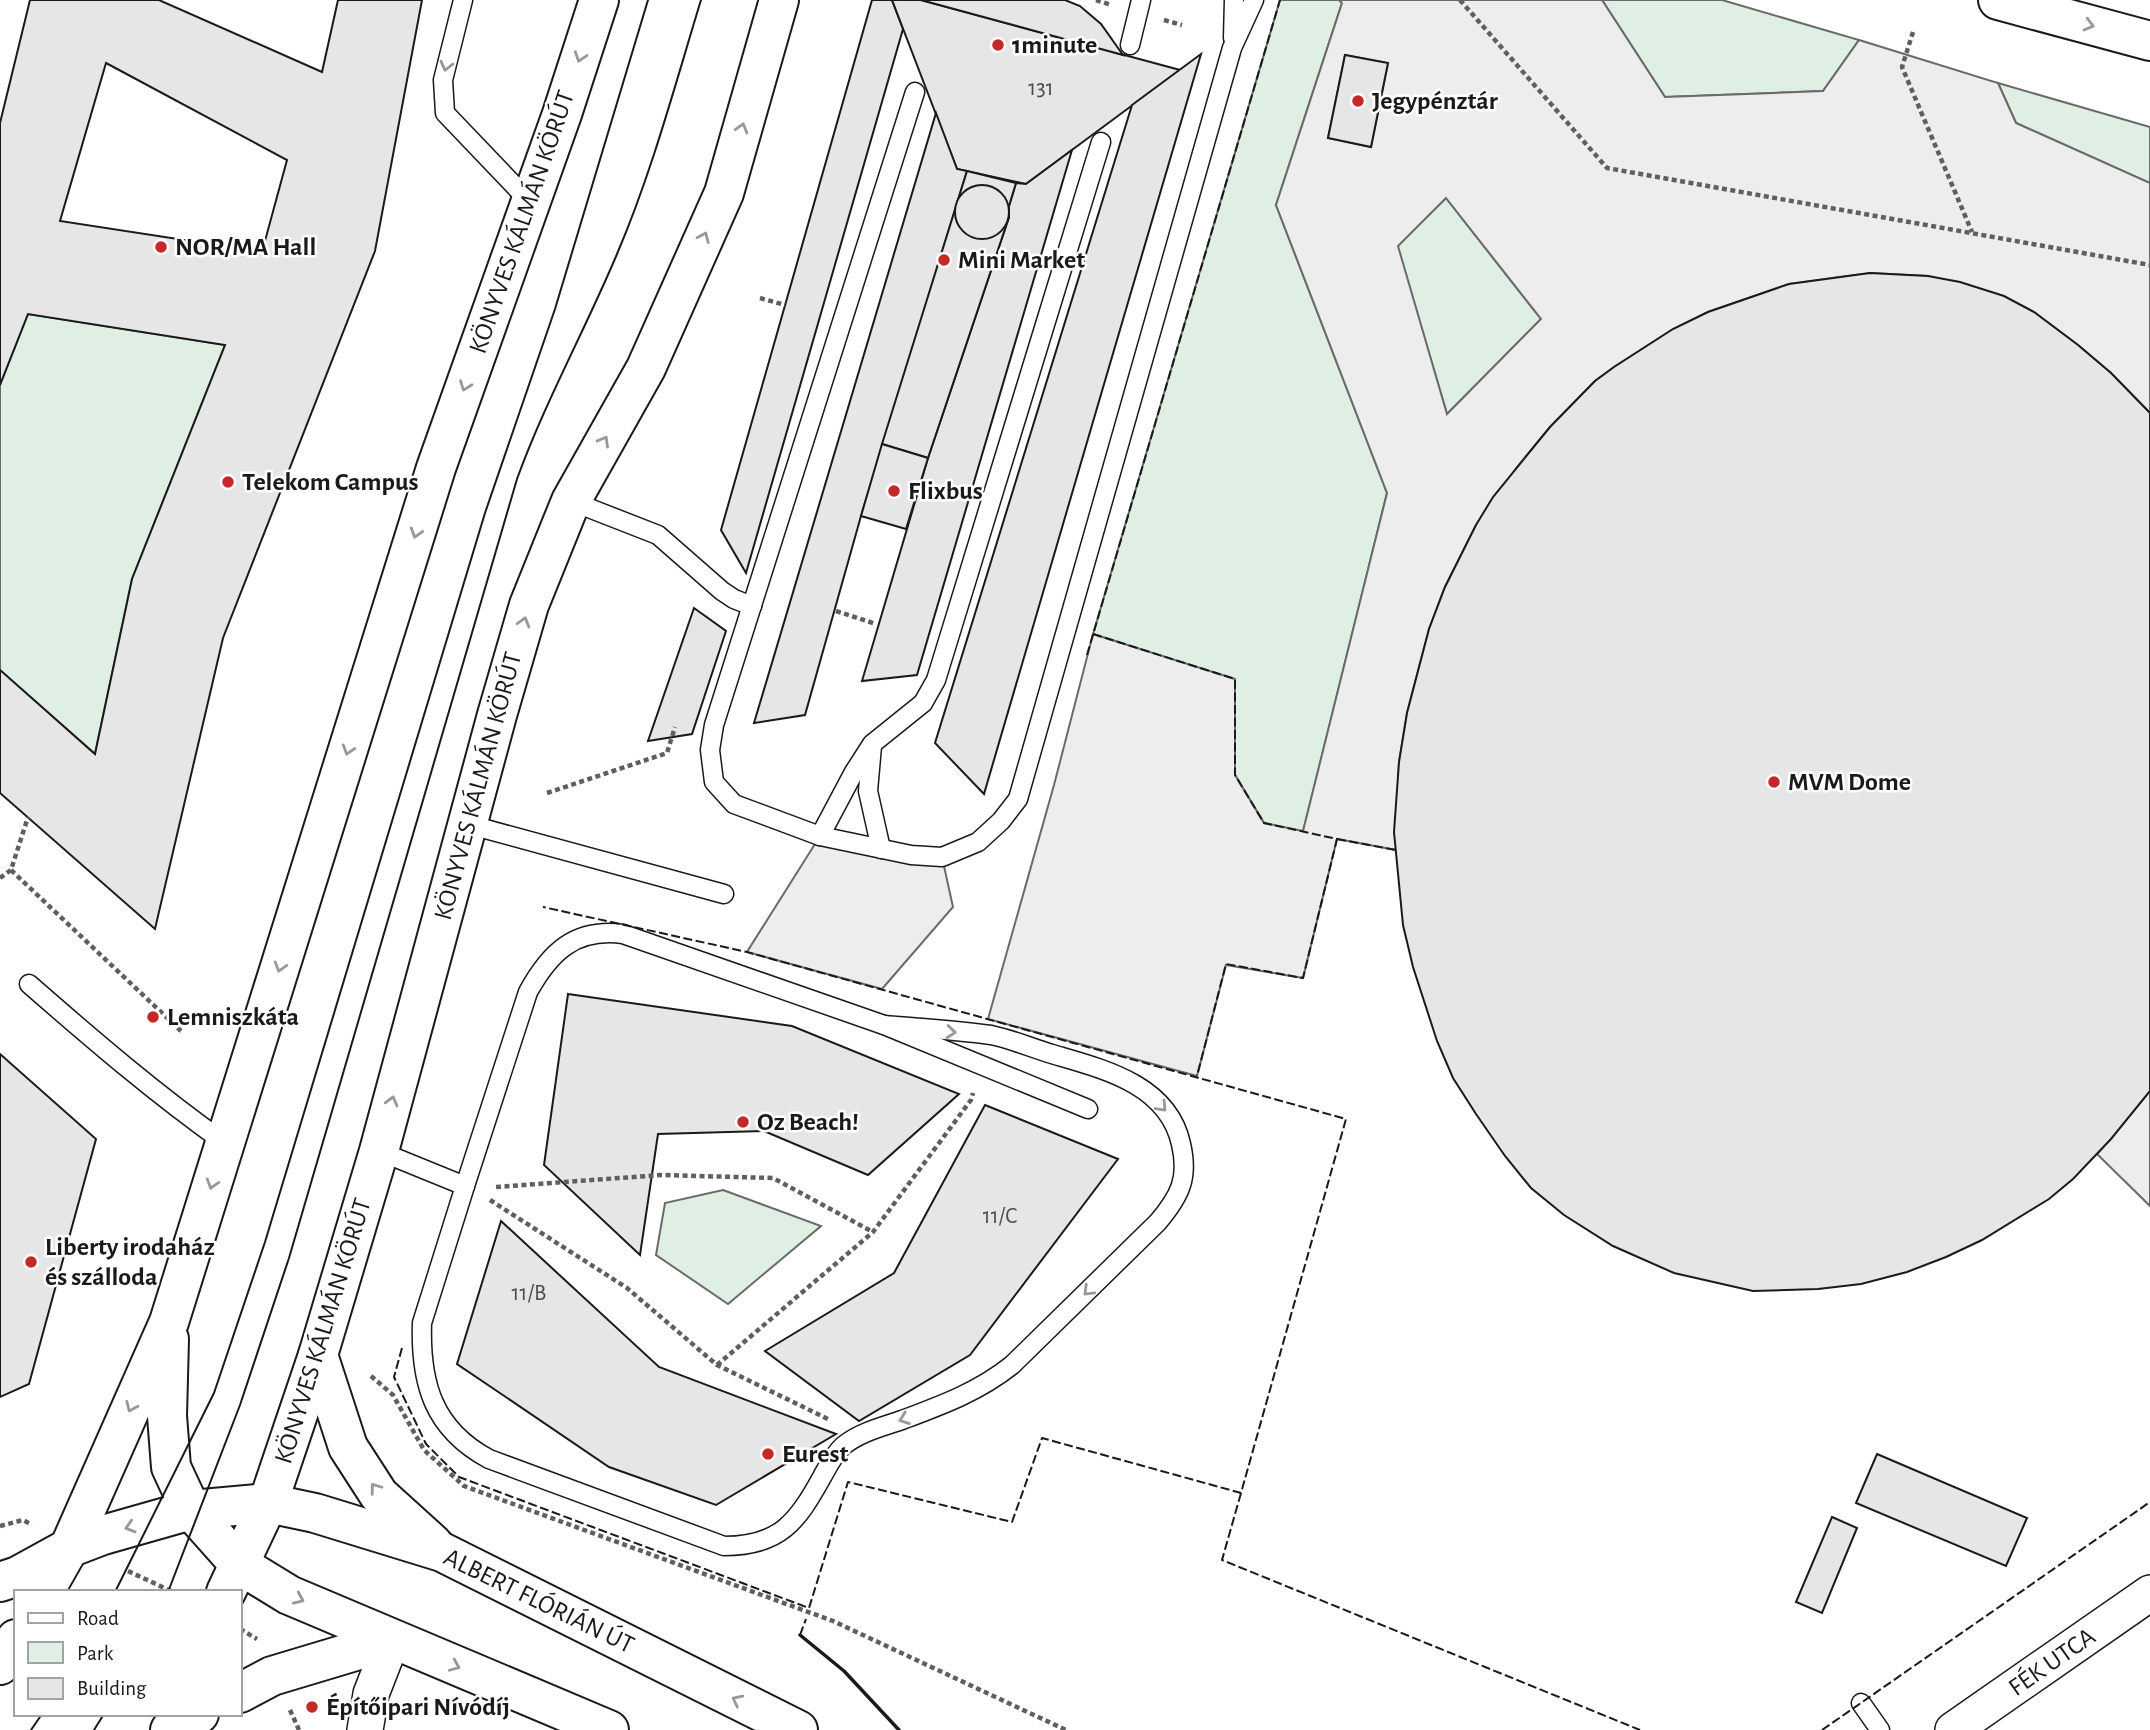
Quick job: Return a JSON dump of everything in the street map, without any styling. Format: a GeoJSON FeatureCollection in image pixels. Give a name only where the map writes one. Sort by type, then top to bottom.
{"type":"FeatureCollection","features":[{"type":"Feature","properties":{"kind":"main road","name":"KÖNYVES KÁLMÁN KÖRÚT"},"geometry":{"type":"LineString","coordinates":[[45,1590],[69,1548],[169,1322],[436,467],[598,0]]}},
{"type":"Feature","properties":{"kind":"main road","name":"KÖNYVES KÁLMÁN KÖRÚT"},"geometry":{"type":"LineString","coordinates":[[233,1579],[268,1503],[318,1355],[379,1151],[529,605],[571,501],[646,368],[724,193],[779,0]]}},
{"type":"Feature","properties":{"kind":"main road"},"geometry":{"type":"LineString","coordinates":[[1998,0],[2150,41]]}},
{"type":"Feature","properties":{"kind":"main road"},"geometry":{"type":"LineString","coordinates":[[169,1322],[167,1416],[172,1467],[191,1510],[233,1579],[289,1595],[609,1730]]}},
{"type":"Feature","properties":{"kind":"main road"},"geometry":{"type":"LineString","coordinates":[[318,1355],[348,1447],[379,1495],[442,1552]]}},
{"type":"Feature","properties":{"kind":"main road","name":"ALBERT FLÓRIÁN ÚT"},"geometry":{"type":"LineString","coordinates":[[69,1548],[103,1535],[191,1510],[268,1503],[315,1513],[442,1552],[799,1730]]}},
{"type":"Feature","properties":{"kind":"main road"},"geometry":{"type":"LineString","coordinates":[[0,1582],[18,1576],[69,1548]]}},
{"type":"Feature","properties":{"kind":"main road"},"geometry":{"type":"LineString","coordinates":[[242,1692],[271,1676],[392,1640]]}},
{"type":"Feature","properties":{"kind":"main road"},"geometry":{"type":"LineString","coordinates":[[0,1665],[14,1642]]}},
{"type":"Feature","properties":{"kind":"main road"},"geometry":{"type":"LineString","coordinates":[[170,1730],[195,1716]]}},
{"type":"Feature","properties":{"kind":"street","name":"FÉK UTCA"},"geometry":{"type":"LineString","coordinates":[[1953,1730],[2150,1593]]}},
{"type":"Feature","properties":{"kind":"street"},"geometry":{"type":"LineString","coordinates":[[365,1730],[371,1694],[392,1640]]}},
{"type":"Feature","properties":{"kind":"lane"},"geometry":{"type":"LineString","coordinates":[[463,0],[443,80],[445,113],[530,202]]}},
{"type":"Feature","properties":{"kind":"lane"},"geometry":{"type":"LineString","coordinates":[[1130,45],[1141,0]]}},
{"type":"Feature","properties":{"kind":"lane"},"geometry":{"type":"LineString","coordinates":[[1232,48],[1234,0]]}},
{"type":"Feature","properties":{"kind":"lane"},"geometry":{"type":"LineString","coordinates":[[915,92],[714,725],[710,750],[714,782],[734,804],[820,836],[911,855],[942,857],[978,842],[1001,821],[1018,799],[1232,48],[1254,0]]}},
{"type":"Feature","properties":{"kind":"lane"},"geometry":{"type":"LineString","coordinates":[[820,836],[872,744],[923,703],[936,680],[1101,142]]}},
{"type":"Feature","properties":{"kind":"lane"},"geometry":{"type":"LineString","coordinates":[[571,501],[658,535],[722,590],[734,599],[752,606]]}},
{"type":"Feature","properties":{"kind":"lane"},"geometry":{"type":"LineString","coordinates":[[872,744],[868,791],[881,849]]}},
{"type":"Feature","properties":{"kind":"lane"},"geometry":{"type":"LineString","coordinates":[[467,824],[724,894]]}},
{"type":"Feature","properties":{"kind":"lane"},"geometry":{"type":"LineString","coordinates":[[884,1025],[993,1035],[1117,1073],[1158,1101],[1172,1118],[1185,1161],[1182,1185],[1175,1202],[1158,1222],[1012,1365],[989,1383],[960,1399],[861,1435],[842,1447],[792,1524],[771,1539],[747,1546],[724,1546],[489,1459],[460,1442],[447,1428],[429,1391],[421,1346],[422,1323],[469,1187],[527,992],[540,970],[557,951],[578,938],[603,932],[623,934],[884,1025],[1088,1109]]}},
{"type":"Feature","properties":{"kind":"lane"},"geometry":{"type":"LineString","coordinates":[[29,984],[134,1075],[225,1143]]}},
{"type":"Feature","properties":{"kind":"lane"},"geometry":{"type":"LineString","coordinates":[[379,1151],[469,1187]]}},
{"type":"Feature","properties":{"kind":"lane"},"geometry":{"type":"LineString","coordinates":[[1861,1703],[1880,1730]]}},
{"type":"Feature","properties":{"kind":"path"},"geometry":{"type":"LineString","coordinates":[[1460,0],[1607,168],[2150,265]]}},
{"type":"Feature","properties":{"kind":"path"},"geometry":{"type":"LineString","coordinates":[[1913,32],[1902,67],[1973,233]]}},
{"type":"Feature","properties":{"kind":"path"},"geometry":{"type":"LineString","coordinates":[[760,298],[785,305]]}},
{"type":"Feature","properties":{"kind":"path"},"geometry":{"type":"LineString","coordinates":[[836,611],[876,624]]}},
{"type":"Feature","properties":{"kind":"path"},"geometry":{"type":"LineString","coordinates":[[548,793],[667,752],[675,727]]}},
{"type":"Feature","properties":{"kind":"path"},"geometry":{"type":"LineString","coordinates":[[0,878],[11,870],[28,817]]}},
{"type":"Feature","properties":{"kind":"path"},"geometry":{"type":"LineString","coordinates":[[11,870],[181,1031]]}},
{"type":"Feature","properties":{"kind":"path"},"geometry":{"type":"LineString","coordinates":[[716,1365],[873,1232],[971,1100],[980,1065]]}},
{"type":"Feature","properties":{"kind":"path"},"geometry":{"type":"LineString","coordinates":[[469,1187],[661,1175],[773,1178],[873,1232]]}},
{"type":"Feature","properties":{"kind":"path"},"geometry":{"type":"LineString","coordinates":[[469,1187],[627,1288],[716,1365],[861,1435]]}},
{"type":"Feature","properties":{"kind":"path"},"geometry":{"type":"LineString","coordinates":[[0,1526],[23,1520]]}},
{"type":"Feature","properties":{"kind":"green space"},"geometry":{"type":"Polygon","coordinates":[[[1280,0],[1339,0],[1342,3],[1276,205],[1387,493],[1303,832],[1264,823],[1235,775],[1235,680],[1093,634],[1280,0]]]}},
{"type":"Feature","properties":{"kind":"green space"},"geometry":{"type":"Polygon","coordinates":[[[1602,0],[1722,0],[1859,40],[1823,91],[1665,97],[1602,0]]]}},
{"type":"Feature","properties":{"kind":"green space"},"geometry":{"type":"Polygon","coordinates":[[[1998,83],[2150,127],[2150,183],[2016,123],[1998,83]]]}},
{"type":"Feature","properties":{"kind":"green space"},"geometry":{"type":"Polygon","coordinates":[[[1446,198],[1541,319],[1447,414],[1397,246],[1446,198]]]}},
{"type":"Feature","properties":{"kind":"green space"},"geometry":{"type":"Polygon","coordinates":[[[28,314],[225,345],[132,579],[95,754],[0,670],[0,385],[28,314]]]}},
{"type":"Feature","properties":{"kind":"green space"},"geometry":{"type":"Polygon","coordinates":[[[723,1190],[821,1226],[728,1304],[656,1255],[665,1203],[723,1190]]]}},
{"type":"Feature","properties":{"kind":"shaded area"},"geometry":{"type":"Polygon","coordinates":[[[1339,0],[1602,0],[1665,97],[1823,91],[1859,40],[1998,83],[2016,123],[2150,183],[2150,413],[2111,373],[2034,312],[1928,276],[1870,273],[1789,284],[1708,312],[1673,329],[1614,367],[1595,381],[1550,427],[1517,467],[1476,525],[1445,587],[1429,629],[1407,713],[1399,762],[1396,850],[1337,839],[1303,978],[1226,965],[1197,1076],[988,1019],[1054,785],[1093,634],[1235,679],[1235,775],[1264,823],[1303,831],[1387,493],[1276,205],[1342,3],[1339,0]],[[1345,55],[1328,138],[1371,147],[1388,63],[1345,55]],[[1446,198],[1398,246],[1447,414],[1541,319],[1446,198]]]}},
{"type":"Feature","properties":{"kind":"shaded area"},"geometry":{"type":"Polygon","coordinates":[[[820,836],[942,857],[953,907],[882,989],[747,952],[820,836]]]}},
{"type":"Feature","properties":{"kind":"shaded area"},"geometry":{"type":"Polygon","coordinates":[[[2150,1091],[2150,1206],[2097,1154],[2150,1091]]]}},
{"type":"Feature","properties":{"kind":"building","name":"Telekom Campus"},"geometry":{"type":"Polygon","coordinates":[[[30,0],[159,0],[322,72],[338,0],[422,0],[375,251],[223,638],[155,929],[0,793],[0,670],[95,754],[132,579],[225,345],[28,314],[0,385],[0,123],[30,0]],[[106,63],[60,221],[262,252],[287,160],[106,63]]]}},
{"type":"Feature","properties":{"kind":"building"},"geometry":{"type":"Polygon","coordinates":[[[872,0],[892,0],[903,29],[746,573],[721,530],[872,0]]]}},
{"type":"Feature","properties":{"kind":"building"},"geometry":{"type":"Polygon","coordinates":[[[892,0],[921,0],[1180,70],[1026,184],[957,169],[892,0]]]}},
{"type":"Feature","properties":{"kind":"building"},"geometry":{"type":"Polygon","coordinates":[[[921,0],[1065,0],[1080,6],[1101,24],[1123,55],[921,0]]]}},
{"type":"Feature","properties":{"kind":"building"},"geometry":{"type":"Polygon","coordinates":[[[1201,54],[984,794],[935,743],[1132,105],[1201,54]]]}},
{"type":"Feature","properties":{"kind":"building","name":"Jegypénztár"},"geometry":{"type":"Polygon","coordinates":[[[1345,55],[1388,63],[1371,147],[1328,138],[1345,55]]]}},
{"type":"Feature","properties":{"kind":"building"},"geometry":{"type":"Polygon","coordinates":[[[936,113],[957,169],[967,171],[861,516],[805,715],[754,723],[936,113]]]}},
{"type":"Feature","properties":{"kind":"building"},"geometry":{"type":"Polygon","coordinates":[[[1072,150],[917,675],[862,681],[928,458],[1009,217],[1009,206],[1016,183],[1026,184],[1072,150]]]}},
{"type":"Feature","properties":{"kind":"building"},"geometry":{"type":"Polygon","coordinates":[[[967,171],[1016,183],[1009,206],[1009,217],[928,458],[882,444],[967,171]]]}},
{"type":"Feature","properties":{"kind":"building"},"geometry":{"type":"Polygon","coordinates":[[[987,185],[997,189],[1005,197],[1009,212],[1005,227],[997,235],[977,239],[967,235],[959,227],[955,207],[959,197],[967,189],[987,185]]]}},
{"type":"Feature","properties":{"kind":"building","name":"MVM Dome"},"geometry":{"type":"Polygon","coordinates":[[[1870,273],[1928,276],[1960,282],[2004,296],[2034,312],[2078,345],[2111,373],[2150,413],[2150,1091],[2111,1139],[2073,1179],[2049,1199],[1982,1240],[1907,1272],[1861,1284],[1818,1289],[1753,1291],[1674,1273],[1613,1246],[1564,1215],[1531,1188],[1476,1114],[1453,1078],[1437,1041],[1413,967],[1403,925],[1394,832],[1399,762],[1407,713],[1429,629],[1445,587],[1493,497],[1550,427],[1595,381],[1614,367],[1673,329],[1708,312],[1789,284],[1870,273]]]}},
{"type":"Feature","properties":{"kind":"building"},"geometry":{"type":"Polygon","coordinates":[[[882,444],[928,458],[906,529],[861,516],[882,444]]]}},
{"type":"Feature","properties":{"kind":"building"},"geometry":{"type":"Polygon","coordinates":[[[694,608],[726,631],[692,734],[648,741],[694,608]]]}},
{"type":"Feature","properties":{"kind":"building"},"geometry":{"type":"Polygon","coordinates":[[[568,994],[792,1026],[959,1094],[868,1175],[764,1131],[658,1134],[640,1255],[544,1165],[568,994]]]}},
{"type":"Feature","properties":{"kind":"building","name":"Liberty irodaház és szálloda"},"geometry":{"type":"Polygon","coordinates":[[[0,1054],[96,1139],[29,1384],[0,1397],[0,1054]]]}},
{"type":"Feature","properties":{"kind":"building"},"geometry":{"type":"Polygon","coordinates":[[[985,1105],[1118,1159],[970,1355],[859,1421],[765,1351],[894,1273],[985,1105]]]}},
{"type":"Feature","properties":{"kind":"building"},"geometry":{"type":"Polygon","coordinates":[[[501,1221],[659,1367],[836,1434],[716,1505],[609,1467],[457,1364],[501,1221]]]}},
{"type":"Feature","properties":{"kind":"building"},"geometry":{"type":"Polygon","coordinates":[[[1877,1454],[2027,1518],[2006,1566],[1856,1503],[1877,1454]]]}},
{"type":"Feature","properties":{"kind":"building"},"geometry":{"type":"Polygon","coordinates":[[[1832,1517],[1857,1528],[1822,1613],[1796,1602],[1832,1517]]]}},
{"type":"Feature","properties":{"kind":"tram line"},"geometry":{"type":"LineString","coordinates":[[116,1590],[214,1393],[265,1242],[485,513],[555,309],[648,0]]}},
{"type":"Feature","properties":{"kind":"tram line"},"geometry":{"type":"LineString","coordinates":[[169,1590],[240,1405],[289,1258],[517,479],[630,223],[701,0]]}},
{"type":"Feature","properties":{"kind":"tram line"},"geometry":{"type":"LineString","coordinates":[[31,1730],[41,1716]]}},
{"type":"Feature","properties":{"kind":"tram line"},"geometry":{"type":"LineString","coordinates":[[94,1730],[103,1716]]}},
{"type":"Feature","properties":{"kind":"fence"},"geometry":{"type":"LineString","coordinates":[[1087,655],[1280,0]]}},
{"type":"Feature","properties":{"kind":"fence"},"geometry":{"type":"LineString","coordinates":[[1093,634],[1235,679],[1235,775],[1264,823],[1337,839],[1303,978],[1226,964],[1197,1076]]}},
{"type":"Feature","properties":{"kind":"fence"},"geometry":{"type":"LineString","coordinates":[[1337,839],[1396,850]]}},
{"type":"Feature","properties":{"kind":"fence"},"geometry":{"type":"LineString","coordinates":[[402,1348],[394,1377],[426,1444],[459,1477],[809,1608],[848,1482],[1012,1522],[1042,1438],[1241,1493],[1346,1119],[747,952],[543,907]]}},
{"type":"Feature","properties":{"kind":"fence"},"geometry":{"type":"LineString","coordinates":[[1241,1493],[1222,1560],[1640,1730]]}},
{"type":"Feature","properties":{"kind":"fence"},"geometry":{"type":"LineString","coordinates":[[1822,1730],[2150,1502]]}},
{"type":"Feature","properties":{"kind":"fence"},"geometry":{"type":"LineString","coordinates":[[800,1635],[806,1619]]}},
{"type":"Feature","properties":{"kind":"wall"},"geometry":{"type":"LineString","coordinates":[[800,1635],[844,1671],[899,1730]]}},
{"type":"Feature","properties":{"kind":"place","name":"1minute"},"geometry":{"type":"Point","coordinates":[998,45]}},
{"type":"Feature","properties":{"kind":"place","name":"Jegypénztár"},"geometry":{"type":"Point","coordinates":[1358,101]}},
{"type":"Feature","properties":{"kind":"place","name":"NOR/MA Hall"},"geometry":{"type":"Point","coordinates":[161,247]}},
{"type":"Feature","properties":{"kind":"place","name":"Mini Market"},"geometry":{"type":"Point","coordinates":[944,260]}},
{"type":"Feature","properties":{"kind":"place","name":"Telekom Campus"},"geometry":{"type":"Point","coordinates":[228,482]}},
{"type":"Feature","properties":{"kind":"place","name":"Flixbus"},"geometry":{"type":"Point","coordinates":[894,491]}},
{"type":"Feature","properties":{"kind":"place","name":"MVM Dome"},"geometry":{"type":"Point","coordinates":[1774,782]}},
{"type":"Feature","properties":{"kind":"place","name":"Lemniszkáta"},"geometry":{"type":"Point","coordinates":[153,1017]}},
{"type":"Feature","properties":{"kind":"place","name":"Oz Beach!"},"geometry":{"type":"Point","coordinates":[743,1122]}},
{"type":"Feature","properties":{"kind":"place","name":"Liberty irodaház és szálloda"},"geometry":{"type":"Point","coordinates":[31,1262]}},
{"type":"Feature","properties":{"kind":"place","name":"Eurest"},"geometry":{"type":"Point","coordinates":[768,1454]}},
{"type":"Feature","properties":{"kind":"place","name":"Építőipari Nívódíj"},"geometry":{"type":"Point","coordinates":[312,1707]}}]}
